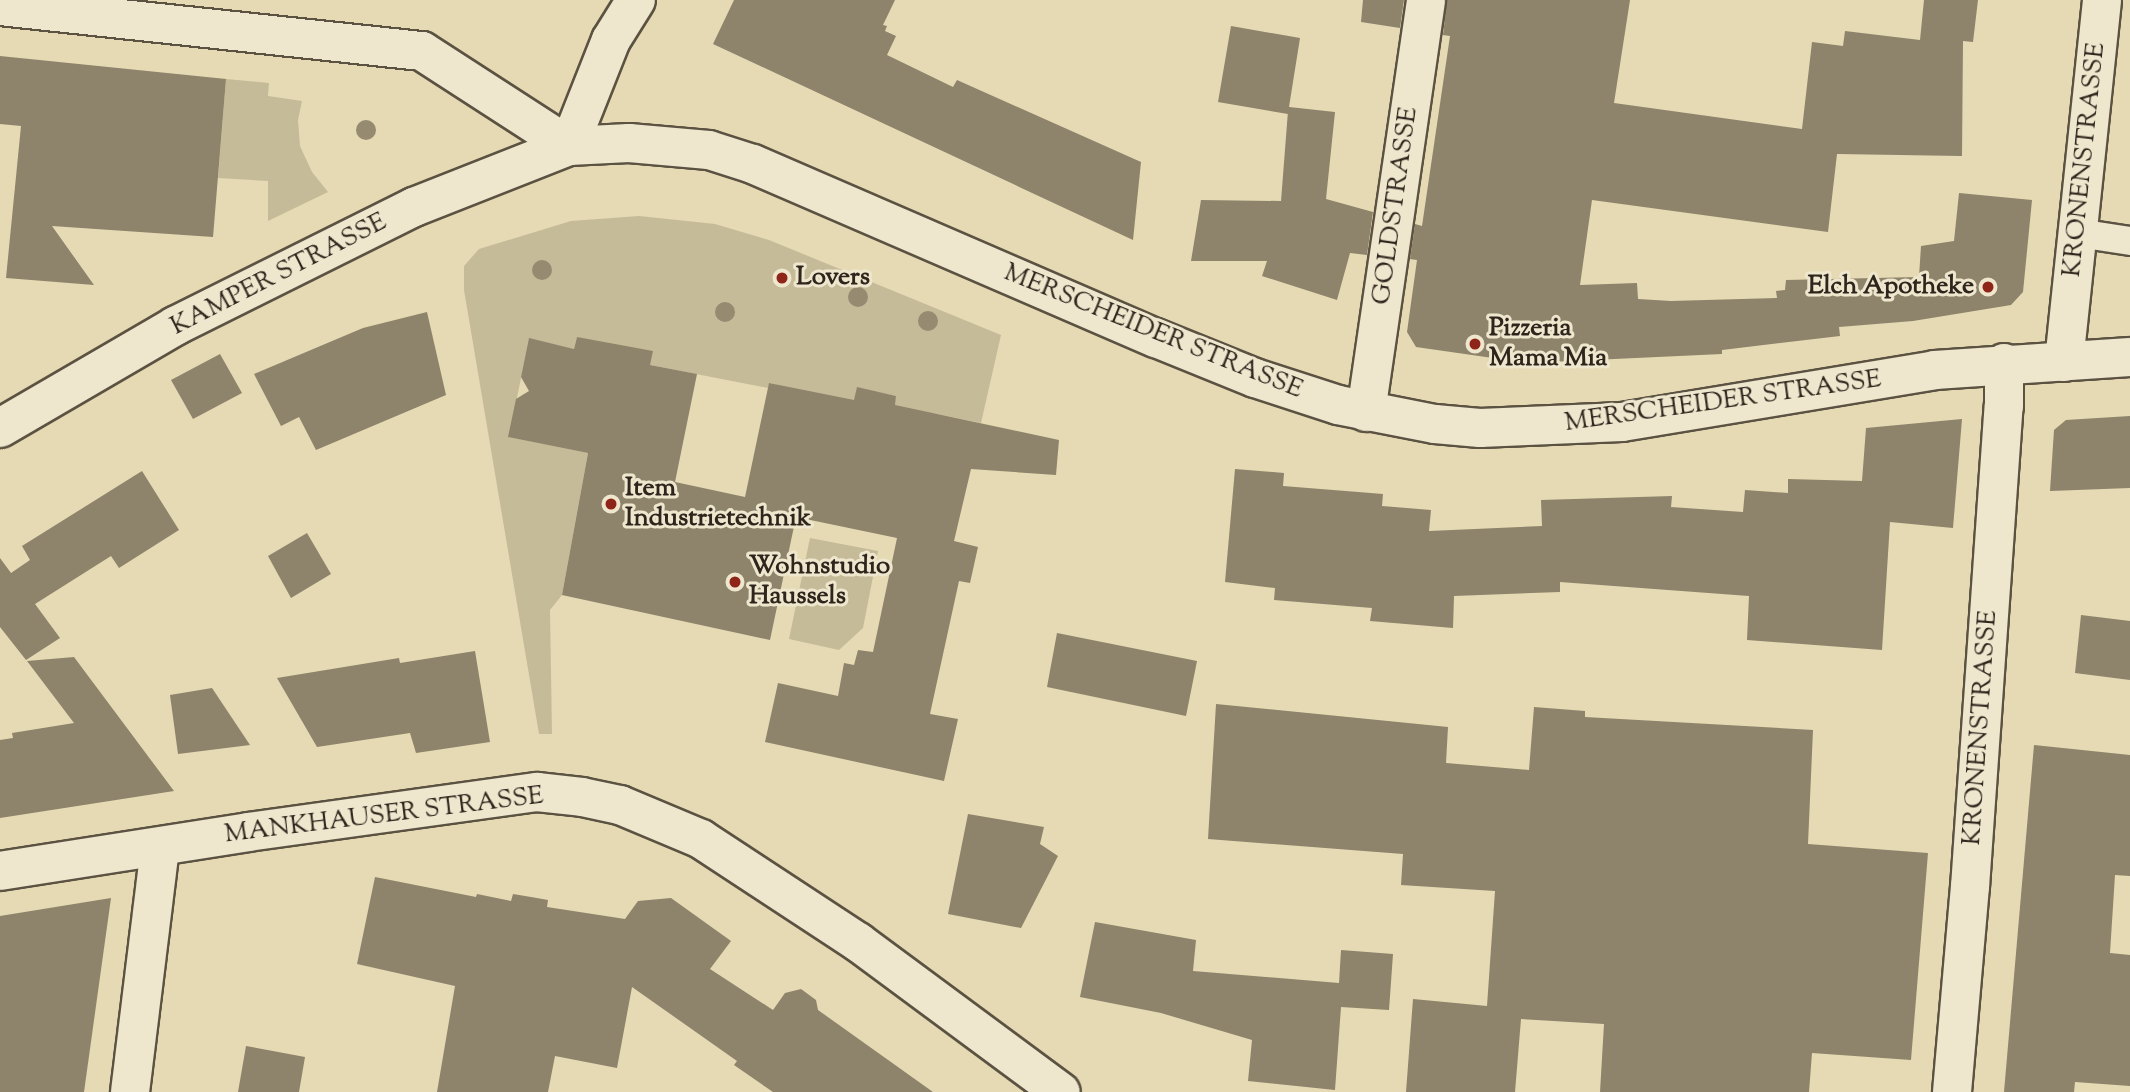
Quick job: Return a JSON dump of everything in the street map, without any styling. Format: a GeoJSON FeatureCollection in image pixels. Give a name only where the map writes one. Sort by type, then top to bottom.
{"type":"FeatureCollection","features":[{"type":"Feature","properties":{"kind":"street"},"geometry":{"type":"LineString","coordinates":[[0,5],[422,51],[569,146],[611,40],[636,0]]}},
{"type":"Feature","properties":{"kind":"street","name":"GOLDSTRASSE"},"geometry":{"type":"LineString","coordinates":[[1366,412],[1426,0]]}},
{"type":"Feature","properties":{"kind":"street","name":"KRONENSTRASSE"},"geometry":{"type":"LineString","coordinates":[[2064,362],[2102,0]]}},
{"type":"Feature","properties":{"kind":"street","name":"MERSCHEIDER STRASSE"},"geometry":{"type":"LineString","coordinates":[[569,146],[629,143],[684,146],[753,164],[1216,363],[1282,388],[1366,412],[1480,428],[1622,422],[1935,370],[2004,363],[2130,357]]}},
{"type":"Feature","properties":{"kind":"street","name":"KAMPER STRASSE"},"geometry":{"type":"LineString","coordinates":[[0,428],[175,326],[322,251],[485,177],[569,146]]}},
{"type":"Feature","properties":{"kind":"street","name":"KRONENSTRASSE"},"geometry":{"type":"LineString","coordinates":[[1952,1092],[1970,887],[2004,406],[2004,363]]}},
{"type":"Feature","properties":{"kind":"street","name":"MANKHAUSER STRASSE"},"geometry":{"type":"LineString","coordinates":[[0,871],[537,792],[582,797],[620,806],[702,839],[858,942],[1061,1092]]}},
{"type":"Feature","properties":{"kind":"street"},"geometry":{"type":"LineString","coordinates":[[130,1092],[160,847]]}},
{"type":"Feature","properties":{"kind":"lane"},"geometry":{"type":"LineString","coordinates":[[2078,233],[2130,241]]}},
{"type":"Feature","properties":{"kind":"shaded area"},"geometry":{"type":"Polygon","coordinates":[[[226,79],[269,83],[268,96],[302,101],[298,120],[300,146],[312,172],[328,192],[268,221],[268,181],[218,178],[226,79]]]}},
{"type":"Feature","properties":{"kind":"shaded area"},"geometry":{"type":"Polygon","coordinates":[[[639,216],[715,224],[769,240],[1001,335],[981,423],[937,414],[893,411],[896,396],[877,392],[853,405],[770,383],[768,388],[650,365],[577,337],[574,349],[529,339],[509,437],[588,453],[562,595],[550,610],[552,734],[539,734],[464,290],[464,266],[479,249],[571,221],[639,216]]]}},
{"type":"Feature","properties":{"kind":"shaded area"},"geometry":{"type":"Polygon","coordinates":[[[810,538],[878,551],[863,628],[839,650],[789,639],[810,538]]]}},
{"type":"Feature","properties":{"kind":"building"},"geometry":{"type":"Polygon","coordinates":[[[734,0],[895,0],[883,25],[887,26],[885,31],[896,36],[887,55],[953,87],[957,80],[1141,162],[1133,240],[713,44],[734,0]]]}},
{"type":"Feature","properties":{"kind":"building"},"geometry":{"type":"Polygon","coordinates":[[[1363,0],[1404,0],[1400,28],[1361,22],[1363,0]]]}},
{"type":"Feature","properties":{"kind":"building"},"geometry":{"type":"Polygon","coordinates":[[[1447,0],[1630,0],[1614,103],[1802,129],[1812,42],[1843,46],[1845,31],[1920,40],[1924,0],[1978,0],[1973,42],[1963,41],[1962,156],[1837,154],[1828,232],[1592,200],[1580,285],[1637,283],[1638,299],[1671,301],[1777,298],[1776,291],[1785,290],[1786,280],[1919,277],[1921,246],[1954,241],[1959,193],[2032,200],[2023,292],[2011,305],[1913,321],[1839,327],[1840,336],[1722,350],[1722,354],[1528,363],[1416,347],[1407,332],[1417,260],[1410,259],[1415,224],[1422,226],[1450,36],[1443,35],[1447,0]]]}},
{"type":"Feature","properties":{"kind":"building"},"geometry":{"type":"Polygon","coordinates":[[[1231,26],[1300,38],[1289,107],[1335,112],[1326,199],[1373,212],[1367,255],[1350,253],[1337,300],[1262,276],[1267,261],[1191,261],[1201,200],[1281,201],[1288,114],[1218,102],[1231,26]]]}},
{"type":"Feature","properties":{"kind":"building"},"geometry":{"type":"Polygon","coordinates":[[[0,56],[226,79],[213,237],[52,226],[94,285],[6,278],[21,126],[0,124],[0,56]]]}},
{"type":"Feature","properties":{"kind":"building"},"geometry":{"type":"Polygon","coordinates":[[[427,312],[446,395],[316,450],[299,417],[281,426],[254,374],[363,328],[427,312]]]}},
{"type":"Feature","properties":{"kind":"building","name":"Wohnstudio Haussels"},"geometry":{"type":"Polygon","coordinates":[[[577,337],[653,351],[650,365],[697,374],[675,482],[745,497],[769,383],[854,400],[857,387],[896,396],[895,405],[1059,440],[1056,475],[971,469],[954,541],[978,547],[970,583],[959,581],[930,714],[958,719],[944,781],[765,742],[778,683],[838,696],[844,663],[854,665],[858,650],[873,652],[897,538],[796,517],[770,640],[562,595],[588,453],[508,437],[516,399],[529,391],[521,377],[529,338],[574,349],[577,337]]]}},
{"type":"Feature","properties":{"kind":"building"},"geometry":{"type":"Polygon","coordinates":[[[220,354],[242,393],[193,419],[171,380],[220,354]]]}},
{"type":"Feature","properties":{"kind":"building"},"geometry":{"type":"Polygon","coordinates":[[[2130,416],[2130,488],[2050,491],[2054,430],[2066,420],[2130,416]]]}},
{"type":"Feature","properties":{"kind":"building"},"geometry":{"type":"Polygon","coordinates":[[[1962,419],[1953,528],[1890,522],[1882,650],[1747,640],[1749,596],[1560,582],[1560,592],[1454,596],[1453,628],[1370,621],[1372,608],[1274,600],[1275,588],[1225,582],[1235,469],[1284,473],[1283,486],[1383,494],[1382,506],[1431,510],[1429,531],[1542,526],[1541,500],[1672,496],[1671,507],[1743,512],[1745,490],[1788,493],[1788,479],[1862,481],[1866,428],[1962,419]]]}},
{"type":"Feature","properties":{"kind":"building"},"geometry":{"type":"Polygon","coordinates":[[[142,471],[179,530],[119,568],[111,556],[35,604],[60,638],[26,660],[0,627],[0,558],[11,573],[30,560],[22,546],[142,471]]]}},
{"type":"Feature","properties":{"kind":"building"},"geometry":{"type":"Polygon","coordinates":[[[307,533],[331,574],[291,598],[268,556],[307,533]]]}},
{"type":"Feature","properties":{"kind":"building"},"geometry":{"type":"Polygon","coordinates":[[[2081,615],[2130,621],[2130,680],[2075,673],[2081,615]]]}},
{"type":"Feature","properties":{"kind":"building"},"geometry":{"type":"Polygon","coordinates":[[[1057,633],[1197,661],[1186,716],[1047,687],[1057,633]]]}},
{"type":"Feature","properties":{"kind":"building"},"geometry":{"type":"Polygon","coordinates":[[[475,651],[490,742],[416,753],[410,733],[317,747],[277,678],[399,658],[400,663],[475,651]]]}},
{"type":"Feature","properties":{"kind":"building"},"geometry":{"type":"Polygon","coordinates":[[[74,657],[174,791],[0,818],[0,740],[13,738],[12,733],[74,723],[27,661],[74,657]]]}},
{"type":"Feature","properties":{"kind":"building"},"geometry":{"type":"Polygon","coordinates":[[[212,688],[250,745],[178,754],[170,695],[212,688]]]}},
{"type":"Feature","properties":{"kind":"building"},"geometry":{"type":"Polygon","coordinates":[[[1216,704],[1448,727],[1446,763],[1529,770],[1534,707],[1585,711],[1585,717],[1813,730],[1808,844],[1928,853],[1911,1060],[1812,1053],[1809,1092],[1600,1092],[1604,1024],[1521,1019],[1515,1092],[1406,1092],[1413,999],[1487,1006],[1495,891],[1401,885],[1403,854],[1208,839],[1216,704]]]}},
{"type":"Feature","properties":{"kind":"building"},"geometry":{"type":"Polygon","coordinates":[[[2034,745],[2130,755],[2130,876],[2115,875],[2110,953],[2130,955],[2130,1086],[2075,1082],[2074,1092],[2004,1092],[2034,745]]]}},
{"type":"Feature","properties":{"kind":"building"},"geometry":{"type":"Polygon","coordinates":[[[968,814],[1044,827],[1040,844],[1058,856],[1021,928],[948,914],[968,814]]]}},
{"type":"Feature","properties":{"kind":"building"},"geometry":{"type":"Polygon","coordinates":[[[375,877],[476,897],[477,894],[511,901],[513,894],[531,897],[548,900],[547,907],[625,919],[638,901],[671,898],[731,941],[710,969],[773,1010],[785,993],[801,989],[816,1000],[818,1010],[933,1092],[773,1092],[734,1065],[737,1061],[632,987],[617,1068],[555,1056],[548,1092],[437,1092],[455,986],[357,964],[375,877]]]}},
{"type":"Feature","properties":{"kind":"building"},"geometry":{"type":"Polygon","coordinates":[[[111,898],[84,1092],[0,1092],[0,916],[111,898]]]}},
{"type":"Feature","properties":{"kind":"building"},"geometry":{"type":"Polygon","coordinates":[[[1095,922],[1196,940],[1193,971],[1339,983],[1341,950],[1393,954],[1389,1010],[1341,1007],[1335,1090],[1248,1081],[1252,1040],[1161,1013],[1080,997],[1095,922]]]}},
{"type":"Feature","properties":{"kind":"building"},"geometry":{"type":"Polygon","coordinates":[[[246,1046],[305,1057],[299,1092],[238,1092],[246,1046]]]}},
{"type":"Feature","properties":{"kind":"place","name":"Lovers"},"geometry":{"type":"Point","coordinates":[782,278]}},
{"type":"Feature","properties":{"kind":"place","name":"Elch Apotheke"},"geometry":{"type":"Point","coordinates":[1988,287]}},
{"type":"Feature","properties":{"kind":"place","name":"Pizzeria Mama Mia"},"geometry":{"type":"Point","coordinates":[1475,344]}},
{"type":"Feature","properties":{"kind":"place","name":"Item Industrietechnik"},"geometry":{"type":"Point","coordinates":[611,504]}},
{"type":"Feature","properties":{"kind":"place","name":"Wohnstudio Haussels"},"geometry":{"type":"Point","coordinates":[735,582]}}]}
